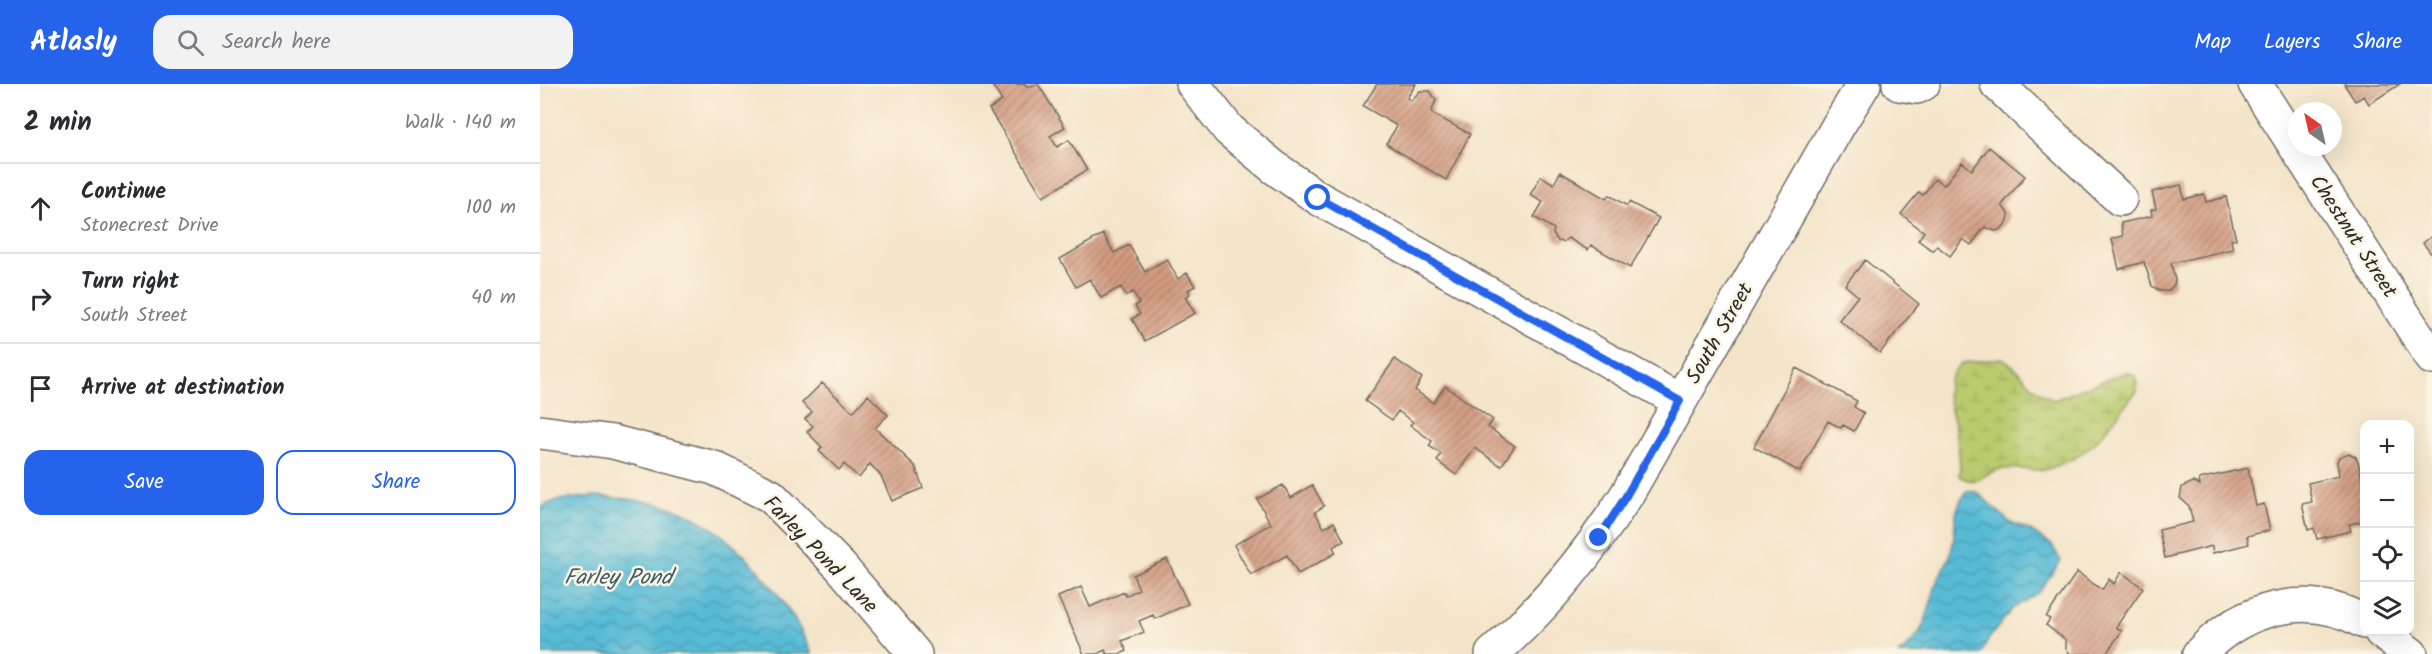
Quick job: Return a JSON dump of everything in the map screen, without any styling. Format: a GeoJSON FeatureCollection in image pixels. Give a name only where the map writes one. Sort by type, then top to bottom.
{"type":"FeatureCollection","features":[{"type":"Feature","properties":{"kind":"street"},"geometry":{"type":"LineString","coordinates":[[1192,84],[1229,130],[1275,168],[1318,198],[1680,401]]}},
{"type":"Feature","properties":{"kind":"street","name":"South Street"},"geometry":{"type":"LineString","coordinates":[[1491,654],[1544,605],[1599,538],[1626,496],[1864,84]]}},
{"type":"Feature","properties":{"kind":"street"},"geometry":{"type":"LineString","coordinates":[[1899,84],[1917,87],[1923,84]]}},
{"type":"Feature","properties":{"kind":"street"},"geometry":{"type":"LineString","coordinates":[[1997,84],[2120,199]]}},
{"type":"Feature","properties":{"kind":"street","name":"Chestnut Street"},"geometry":{"type":"LineString","coordinates":[[2255,84],[2432,358]]}},
{"type":"Feature","properties":{"kind":"street","name":"Farley Pond Lane"},"geometry":{"type":"LineString","coordinates":[[540,432],[613,442],[714,468],[771,496],[840,566],[915,654]]}},
{"type":"Feature","properties":{"kind":"street"},"geometry":{"type":"LineString","coordinates":[[2199,654],[2216,636],[2262,610],[2310,604],[2360,620]]}},
{"type":"Feature","properties":{"kind":"street"},"geometry":{"type":"LineString","coordinates":[[2386,636],[2410,654]]}},
{"type":"Feature","properties":{"kind":"green space"},"geometry":{"type":"Polygon","coordinates":[[[2002,358],[2038,391],[2054,400],[2126,372],[2136,376],[2137,391],[2104,433],[2074,458],[2044,470],[2003,469],[1991,472],[1979,479],[1966,479],[1959,476],[1960,463],[1956,428],[1947,394],[1949,382],[1953,373],[1963,363],[2002,358]]]}},
{"type":"Feature","properties":{"kind":"water"},"geometry":{"type":"Polygon","coordinates":[[[1967,491],[1977,492],[2011,523],[2029,530],[2052,545],[2061,561],[2038,593],[2012,609],[1990,637],[1981,654],[1898,654],[1915,638],[1925,622],[1937,582],[1951,553],[1957,512],[1967,491]]]}},
{"type":"Feature","properties":{"kind":"water","name":"Farley Pond"},"geometry":{"type":"Polygon","coordinates":[[[596,496],[664,505],[695,517],[716,531],[756,568],[773,589],[789,611],[812,654],[540,654],[540,507],[557,500],[596,496]]]}},
{"type":"Feature","properties":{"kind":"building"},"geometry":{"type":"Polygon","coordinates":[[[1025,84],[1027,87],[1038,84],[1065,127],[1050,136],[1057,147],[1069,140],[1087,170],[1043,197],[989,109],[1002,101],[992,85],[1025,84]]]}},
{"type":"Feature","properties":{"kind":"building"},"geometry":{"type":"Polygon","coordinates":[[[1377,84],[1416,84],[1407,98],[1411,101],[1420,91],[1430,91],[1436,100],[1431,113],[1470,134],[1446,180],[1386,144],[1397,126],[1363,106],[1377,84]]]}},
{"type":"Feature","properties":{"kind":"building"},"geometry":{"type":"Polygon","coordinates":[[[2344,84],[2400,84],[2369,104],[2364,96],[2355,101],[2344,84]]]}},
{"type":"Feature","properties":{"kind":"building"},"geometry":{"type":"Polygon","coordinates":[[[1989,147],[2025,176],[2002,205],[2009,215],[2008,221],[2001,229],[1995,231],[1985,227],[1971,245],[1963,239],[1950,256],[1937,246],[1933,251],[1918,240],[1924,232],[1901,214],[1919,192],[1923,195],[1935,179],[1944,185],[1962,162],[1972,170],[1989,147]]]}},
{"type":"Feature","properties":{"kind":"building"},"geometry":{"type":"Polygon","coordinates":[[[1560,172],[1606,199],[1609,195],[1627,206],[1629,202],[1659,218],[1630,268],[1591,245],[1588,250],[1568,238],[1563,242],[1558,241],[1553,234],[1554,229],[1534,217],[1543,202],[1530,195],[1541,176],[1554,184],[1560,172]]]}},
{"type":"Feature","properties":{"kind":"building"},"geometry":{"type":"Polygon","coordinates":[[[2181,185],[2184,199],[2204,194],[2206,202],[2226,197],[2236,239],[2231,240],[2233,249],[2171,263],[2174,285],[2168,291],[2160,291],[2152,286],[2144,262],[2119,269],[2112,239],[2123,236],[2121,223],[2152,216],[2151,210],[2156,209],[2152,192],[2181,185]]]}},
{"type":"Feature","properties":{"kind":"building"},"geometry":{"type":"Polygon","coordinates":[[[1103,234],[1114,253],[1129,245],[1145,272],[1167,259],[1178,279],[1187,273],[1195,286],[1188,290],[1190,294],[1185,297],[1195,313],[1145,341],[1132,319],[1140,314],[1135,306],[1139,303],[1133,292],[1126,296],[1121,287],[1101,298],[1090,279],[1076,287],[1060,259],[1103,234]]]}},
{"type":"Feature","properties":{"kind":"building"},"geometry":{"type":"Polygon","coordinates":[[[2432,236],[2432,255],[2423,243],[2432,236]]]}},
{"type":"Feature","properties":{"kind":"building"},"geometry":{"type":"Polygon","coordinates":[[[1865,260],[1919,304],[1880,353],[1839,320],[1858,296],[1845,285],[1865,260]]]}},
{"type":"Feature","properties":{"kind":"building"},"geometry":{"type":"Polygon","coordinates":[[[1395,359],[1422,378],[1415,390],[1433,403],[1445,386],[1493,420],[1488,427],[1515,446],[1501,466],[1475,448],[1456,475],[1437,461],[1441,454],[1429,446],[1432,441],[1410,425],[1413,422],[1398,411],[1392,420],[1365,401],[1395,359]]]}},
{"type":"Feature","properties":{"kind":"building"},"geometry":{"type":"Polygon","coordinates":[[[1796,368],[1857,401],[1854,407],[1864,413],[1854,431],[1843,425],[1841,428],[1828,421],[1800,472],[1754,447],[1796,368]]]}},
{"type":"Feature","properties":{"kind":"building"},"geometry":{"type":"Polygon","coordinates":[[[822,383],[853,412],[868,395],[888,415],[875,428],[915,466],[923,488],[892,501],[881,476],[870,464],[859,478],[844,464],[839,470],[819,451],[822,447],[807,432],[813,426],[805,419],[812,412],[802,403],[822,383]]]}},
{"type":"Feature","properties":{"kind":"building"},"geometry":{"type":"Polygon","coordinates":[[[2349,453],[2356,457],[2358,462],[2360,522],[2349,524],[2351,531],[2317,539],[2314,528],[2308,530],[2302,504],[2312,502],[2308,483],[2339,476],[2337,462],[2339,457],[2349,453]]]}},
{"type":"Feature","properties":{"kind":"building"},"geometry":{"type":"Polygon","coordinates":[[[2248,468],[2256,506],[2264,504],[2270,530],[2247,536],[2249,544],[2213,553],[2212,546],[2165,558],[2159,530],[2193,522],[2189,506],[2180,498],[2182,487],[2193,482],[2200,485],[2199,479],[2248,468]]]}},
{"type":"Feature","properties":{"kind":"building"},"geometry":{"type":"Polygon","coordinates":[[[1283,485],[1291,498],[1312,485],[1324,506],[1315,512],[1324,528],[1334,522],[1344,541],[1333,547],[1336,553],[1298,574],[1287,555],[1251,575],[1234,545],[1271,524],[1257,499],[1283,485]]]}},
{"type":"Feature","properties":{"kind":"building"},"geometry":{"type":"Polygon","coordinates":[[[1167,559],[1188,604],[1155,619],[1153,615],[1139,621],[1144,632],[1122,641],[1127,651],[1120,654],[1107,654],[1105,650],[1097,654],[1084,654],[1058,597],[1081,587],[1090,607],[1124,592],[1126,596],[1139,589],[1133,575],[1167,559]]]}},
{"type":"Feature","properties":{"kind":"building"},"geometry":{"type":"Polygon","coordinates":[[[2077,572],[2102,590],[2109,579],[2114,584],[2121,572],[2143,588],[2116,627],[2122,631],[2106,654],[2070,654],[2066,648],[2066,640],[2046,625],[2050,619],[2046,617],[2077,572]]]}},
{"type":"Feature","properties":{"kind":"route"},"geometry":{"type":"LineString","coordinates":[[1318,198],[1680,401],[1626,496],[1599,538]]}}]}
